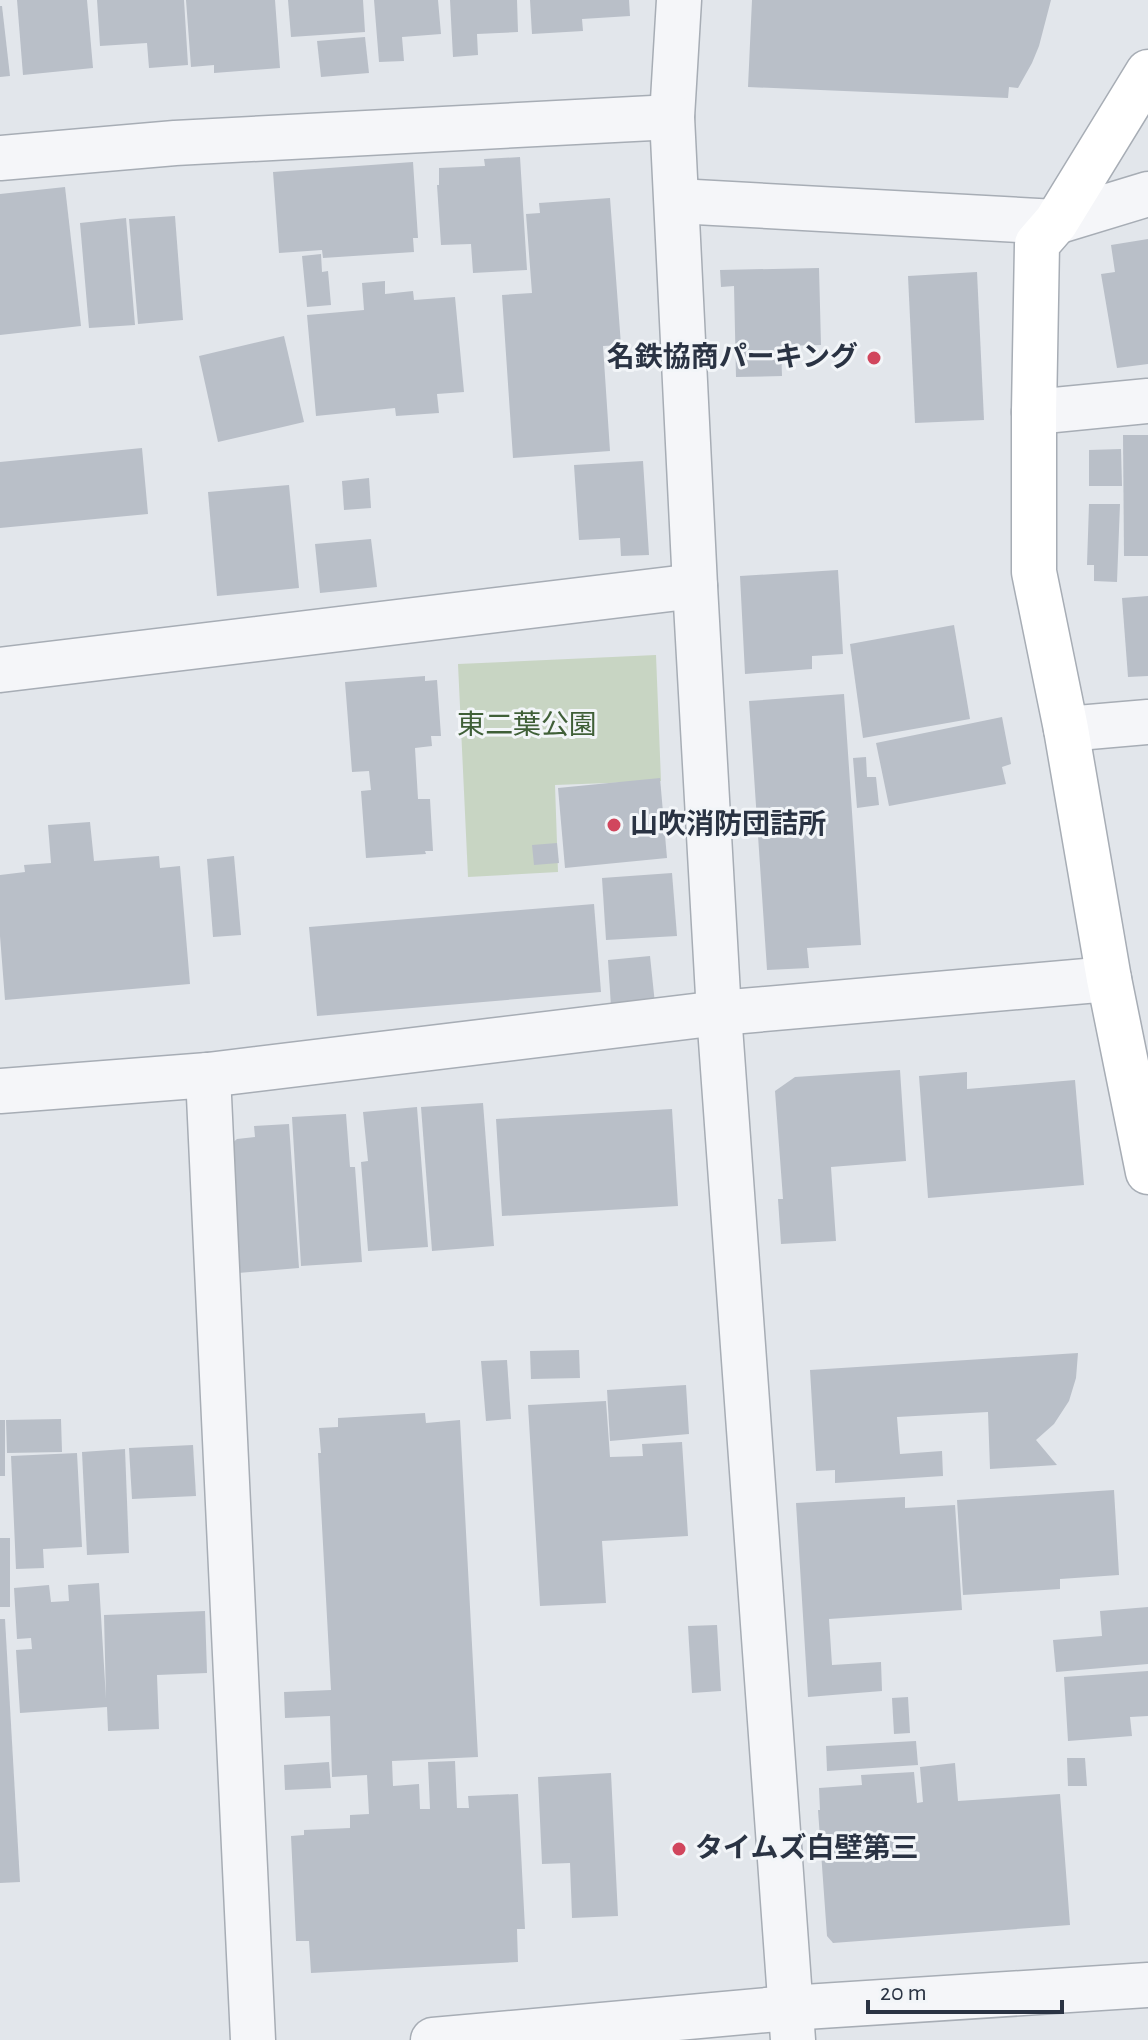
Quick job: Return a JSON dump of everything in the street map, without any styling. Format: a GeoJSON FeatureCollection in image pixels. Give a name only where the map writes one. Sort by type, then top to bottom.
{"type":"FeatureCollection","features":[{"type":"Feature","properties":{"kind":"street"},"geometry":{"type":"LineString","coordinates":[[679,0],[672,117],[695,586],[719,1013],[791,2024]]}},
{"type":"Feature","properties":{"kind":"street"},"geometry":{"type":"LineString","coordinates":[[1148,72],[1056,222],[1037,244],[1034,412],[1034,572],[1148,1172]]}},
{"type":"Feature","properties":{"kind":"street"},"geometry":{"type":"LineString","coordinates":[[0,158],[175,143],[672,117]]}},
{"type":"Feature","properties":{"kind":"street"},"geometry":{"type":"LineString","coordinates":[[677,201],[1056,222],[1148,194]]}},
{"type":"Feature","properties":{"kind":"street"},"geometry":{"type":"LineString","coordinates":[[1034,412],[1148,401]]}},
{"type":"Feature","properties":{"kind":"street"},"geometry":{"type":"LineString","coordinates":[[0,670],[695,586]]}},
{"type":"Feature","properties":{"kind":"street"},"geometry":{"type":"LineString","coordinates":[[1066,729],[1148,722]]}},
{"type":"Feature","properties":{"kind":"street"},"geometry":{"type":"LineString","coordinates":[[0,1091],[208,1075],[719,1013],[1109,979]]}},
{"type":"Feature","properties":{"kind":"street"},"geometry":{"type":"LineString","coordinates":[[208,1075],[253,2040]]}},
{"type":"Feature","properties":{"kind":"street"},"geometry":{"type":"LineString","coordinates":[[433,2040],[791,2024],[1148,1985]]}},
{"type":"Feature","properties":{"kind":"green space","name":"東二葉公園"},"geometry":{"type":"Polygon","coordinates":[[[656,655],[661,781],[555,785],[558,872],[468,877],[458,664],[656,655]]]}},
{"type":"Feature","properties":{"kind":"building"},"geometry":{"type":"Polygon","coordinates":[[[17,0],[87,0],[93,68],[23,75],[17,0]]]}},
{"type":"Feature","properties":{"kind":"building"},"geometry":{"type":"Polygon","coordinates":[[[97,0],[184,0],[188,65],[149,68],[147,43],[100,46],[97,0]]]}},
{"type":"Feature","properties":{"kind":"building"},"geometry":{"type":"Polygon","coordinates":[[[186,0],[275,0],[280,68],[214,73],[214,65],[191,67],[186,0]]]}},
{"type":"Feature","properties":{"kind":"building"},"geometry":{"type":"Polygon","coordinates":[[[288,0],[363,0],[365,32],[291,37],[288,0]]]}},
{"type":"Feature","properties":{"kind":"building"},"geometry":{"type":"Polygon","coordinates":[[[374,0],[438,0],[441,34],[402,37],[404,61],[379,62],[374,0]]]}},
{"type":"Feature","properties":{"kind":"building"},"geometry":{"type":"Polygon","coordinates":[[[450,0],[517,0],[518,32],[477,34],[478,55],[453,57],[450,0]]]}},
{"type":"Feature","properties":{"kind":"building"},"geometry":{"type":"Polygon","coordinates":[[[530,0],[629,0],[630,16],[582,19],[583,31],[532,34],[530,0]]]}},
{"type":"Feature","properties":{"kind":"building"},"geometry":{"type":"Polygon","coordinates":[[[752,0],[1051,0],[1032,63],[1018,88],[1009,87],[1008,98],[748,87],[752,0]]]}},
{"type":"Feature","properties":{"kind":"building"},"geometry":{"type":"Polygon","coordinates":[[[0,6],[10,76],[0,77],[0,6]]]}},
{"type":"Feature","properties":{"kind":"building"},"geometry":{"type":"Polygon","coordinates":[[[365,37],[369,73],[321,77],[317,41],[365,37]]]}},
{"type":"Feature","properties":{"kind":"building"},"geometry":{"type":"Polygon","coordinates":[[[520,157],[527,270],[473,273],[471,244],[441,245],[437,185],[439,168],[485,166],[484,159],[520,157]]]}},
{"type":"Feature","properties":{"kind":"building"},"geometry":{"type":"Polygon","coordinates":[[[413,162],[418,238],[413,238],[414,252],[323,258],[322,250],[279,253],[273,172],[413,162]]]}},
{"type":"Feature","properties":{"kind":"building"},"geometry":{"type":"Polygon","coordinates":[[[65,187],[81,326],[0,335],[0,194],[65,187]]]}},
{"type":"Feature","properties":{"kind":"building"},"geometry":{"type":"Polygon","coordinates":[[[610,198],[621,345],[603,346],[610,451],[513,458],[502,295],[532,293],[526,214],[540,213],[539,203],[610,198]]]}},
{"type":"Feature","properties":{"kind":"building"},"geometry":{"type":"Polygon","coordinates":[[[175,216],[183,320],[138,324],[129,219],[175,216]]]}},
{"type":"Feature","properties":{"kind":"building"},"geometry":{"type":"Polygon","coordinates":[[[126,218],[135,325],[89,328],[80,223],[126,218]]]}},
{"type":"Feature","properties":{"kind":"building"},"geometry":{"type":"Polygon","coordinates":[[[1148,239],[1148,364],[1117,368],[1101,274],[1115,272],[1111,245],[1148,239]]]}},
{"type":"Feature","properties":{"kind":"building"},"geometry":{"type":"Polygon","coordinates":[[[321,254],[322,272],[328,271],[331,305],[307,307],[302,256],[321,254]]]}},
{"type":"Feature","properties":{"kind":"building"},"geometry":{"type":"Polygon","coordinates":[[[819,268],[821,345],[781,346],[782,376],[736,377],[734,286],[721,287],[720,270],[819,268]]]}},
{"type":"Feature","properties":{"kind":"building"},"geometry":{"type":"Polygon","coordinates":[[[977,272],[984,420],[915,423],[908,276],[977,272]]]}},
{"type":"Feature","properties":{"kind":"building"},"geometry":{"type":"Polygon","coordinates":[[[385,281],[385,294],[413,291],[414,300],[455,297],[464,392],[437,394],[439,413],[396,416],[395,408],[316,416],[307,315],[364,310],[362,283],[385,281]]]}},
{"type":"Feature","properties":{"kind":"building"},"geometry":{"type":"Polygon","coordinates":[[[284,336],[304,422],[218,442],[199,356],[284,336]]]}},
{"type":"Feature","properties":{"kind":"building"},"geometry":{"type":"Polygon","coordinates":[[[1123,435],[1148,435],[1148,556],[1124,556],[1123,435]]]}},
{"type":"Feature","properties":{"kind":"building"},"geometry":{"type":"Polygon","coordinates":[[[142,448],[148,514],[0,528],[0,462],[142,448]]]}},
{"type":"Feature","properties":{"kind":"building"},"geometry":{"type":"Polygon","coordinates":[[[1121,449],[1122,486],[1089,486],[1089,450],[1121,449]]]}},
{"type":"Feature","properties":{"kind":"building"},"geometry":{"type":"Polygon","coordinates":[[[643,461],[649,555],[621,556],[620,538],[579,540],[574,465],[643,461]]]}},
{"type":"Feature","properties":{"kind":"building"},"geometry":{"type":"Polygon","coordinates":[[[369,478],[371,508],[344,510],[342,481],[369,478]]]}},
{"type":"Feature","properties":{"kind":"building"},"geometry":{"type":"Polygon","coordinates":[[[289,485],[299,588],[217,596],[208,492],[289,485]]]}},
{"type":"Feature","properties":{"kind":"building"},"geometry":{"type":"Polygon","coordinates":[[[1089,504],[1120,504],[1117,582],[1094,581],[1094,565],[1087,565],[1089,504]]]}},
{"type":"Feature","properties":{"kind":"building"},"geometry":{"type":"Polygon","coordinates":[[[371,539],[377,587],[320,593],[315,544],[371,539]]]}},
{"type":"Feature","properties":{"kind":"building"},"geometry":{"type":"Polygon","coordinates":[[[838,570],[843,654],[812,656],[812,669],[745,674],[740,576],[838,570]]]}},
{"type":"Feature","properties":{"kind":"building"},"geometry":{"type":"Polygon","coordinates":[[[1148,596],[1148,676],[1128,677],[1122,598],[1148,596]]]}},
{"type":"Feature","properties":{"kind":"building"},"geometry":{"type":"Polygon","coordinates":[[[954,625],[970,719],[863,738],[850,644],[954,625]]]}},
{"type":"Feature","properties":{"kind":"building"},"geometry":{"type":"Polygon","coordinates":[[[425,676],[425,681],[437,680],[441,736],[431,736],[432,746],[415,748],[418,799],[430,799],[433,851],[366,858],[361,791],[371,790],[369,771],[352,772],[345,682],[425,676]]]}},
{"type":"Feature","properties":{"kind":"building"},"geometry":{"type":"Polygon","coordinates":[[[844,694],[861,945],[807,948],[809,968],[767,970],[749,701],[844,694]]]}},
{"type":"Feature","properties":{"kind":"building"},"geometry":{"type":"Polygon","coordinates":[[[1002,717],[1011,764],[1002,767],[1006,784],[889,806],[876,743],[1002,717]]]}},
{"type":"Feature","properties":{"kind":"building"},"geometry":{"type":"Polygon","coordinates":[[[866,757],[867,777],[876,777],[879,805],[857,808],[853,758],[866,757]]]}},
{"type":"Feature","properties":{"kind":"building"},"geometry":{"type":"Polygon","coordinates":[[[660,778],[667,858],[565,868],[558,788],[660,778]]]}},
{"type":"Feature","properties":{"kind":"building"},"geometry":{"type":"Polygon","coordinates":[[[90,822],[94,861],[159,856],[160,868],[180,866],[190,984],[5,1000],[0,936],[0,875],[25,872],[24,865],[51,863],[48,825],[90,822]]]}},
{"type":"Feature","properties":{"kind":"building"},"geometry":{"type":"Polygon","coordinates":[[[557,843],[559,863],[534,865],[532,845],[557,843]]]}},
{"type":"Feature","properties":{"kind":"building"},"geometry":{"type":"Polygon","coordinates":[[[234,856],[241,935],[213,937],[207,859],[234,856]]]}},
{"type":"Feature","properties":{"kind":"building"},"geometry":{"type":"Polygon","coordinates":[[[672,873],[677,936],[606,940],[602,878],[672,873]]]}},
{"type":"Feature","properties":{"kind":"building"},"geometry":{"type":"Polygon","coordinates":[[[594,904],[601,992],[317,1016],[309,927],[594,904]]]}},
{"type":"Feature","properties":{"kind":"building"},"geometry":{"type":"Polygon","coordinates":[[[650,956],[655,1004],[611,1007],[608,960],[650,956]]]}},
{"type":"Feature","properties":{"kind":"building"},"geometry":{"type":"Polygon","coordinates":[[[900,1070],[906,1161],[831,1167],[836,1241],[781,1244],[778,1199],[783,1199],[775,1091],[795,1077],[900,1070]]]}},
{"type":"Feature","properties":{"kind":"building"},"geometry":{"type":"Polygon","coordinates":[[[967,1072],[967,1089],[1075,1080],[1084,1185],[928,1198],[919,1076],[967,1072]]]}},
{"type":"Feature","properties":{"kind":"building"},"geometry":{"type":"Polygon","coordinates":[[[483,1103],[494,1246],[432,1251],[421,1107],[483,1103]]]}},
{"type":"Feature","properties":{"kind":"building"},"geometry":{"type":"Polygon","coordinates":[[[417,1107],[428,1247],[368,1251],[361,1162],[368,1161],[363,1112],[417,1107]]]}},
{"type":"Feature","properties":{"kind":"building"},"geometry":{"type":"Polygon","coordinates":[[[672,1109],[678,1206],[502,1216],[496,1119],[672,1109]]]}},
{"type":"Feature","properties":{"kind":"building"},"geometry":{"type":"Polygon","coordinates":[[[346,1114],[350,1167],[355,1167],[362,1262],[301,1266],[292,1117],[346,1114]]]}},
{"type":"Feature","properties":{"kind":"building"},"geometry":{"type":"Polygon","coordinates":[[[289,1124],[299,1268],[238,1273],[230,1145],[237,1139],[255,1137],[254,1126],[289,1124]]]}},
{"type":"Feature","properties":{"kind":"building"},"geometry":{"type":"Polygon","coordinates":[[[579,1350],[580,1378],[531,1379],[530,1351],[579,1350]]]}},
{"type":"Feature","properties":{"kind":"building"},"geometry":{"type":"Polygon","coordinates":[[[1078,1353],[1076,1378],[1069,1401],[1054,1424],[1036,1440],[1057,1465],[990,1469],[988,1412],[897,1417],[900,1454],[942,1451],[943,1476],[835,1483],[835,1470],[816,1471],[810,1370],[1078,1353]]]}},
{"type":"Feature","properties":{"kind":"building"},"geometry":{"type":"Polygon","coordinates":[[[507,1360],[511,1419],[486,1421],[481,1361],[507,1360]]]}},
{"type":"Feature","properties":{"kind":"building"},"geometry":{"type":"Polygon","coordinates":[[[686,1385],[689,1434],[610,1441],[607,1390],[686,1385]]]}},
{"type":"Feature","properties":{"kind":"building"},"geometry":{"type":"Polygon","coordinates":[[[606,1401],[610,1457],[643,1456],[642,1444],[682,1442],[688,1536],[602,1541],[606,1603],[540,1606],[528,1405],[606,1401]]]}},
{"type":"Feature","properties":{"kind":"building"},"geometry":{"type":"Polygon","coordinates":[[[425,1413],[426,1423],[460,1420],[478,1757],[392,1761],[393,1786],[419,1784],[420,1809],[430,1809],[428,1762],[455,1761],[457,1808],[469,1808],[468,1796],[518,1794],[525,1929],[517,1929],[518,1962],[311,1973],[309,1941],[296,1941],[291,1836],[304,1835],[304,1830],[350,1828],[350,1815],[369,1814],[367,1775],[332,1777],[330,1716],[285,1718],[284,1692],[331,1690],[319,1428],[338,1427],[338,1418],[425,1413]]]}},
{"type":"Feature","properties":{"kind":"building"},"geometry":{"type":"Polygon","coordinates":[[[61,1419],[62,1452],[7,1453],[6,1420],[61,1419]]]}},
{"type":"Feature","properties":{"kind":"building"},"geometry":{"type":"Polygon","coordinates":[[[0,1420],[5,1420],[5,1476],[0,1476],[0,1420]]]}},
{"type":"Feature","properties":{"kind":"building"},"geometry":{"type":"Polygon","coordinates":[[[193,1445],[196,1496],[132,1499],[129,1448],[193,1445]]]}},
{"type":"Feature","properties":{"kind":"building"},"geometry":{"type":"Polygon","coordinates":[[[125,1449],[129,1553],[87,1555],[82,1452],[125,1449]]]}},
{"type":"Feature","properties":{"kind":"building"},"geometry":{"type":"Polygon","coordinates":[[[77,1453],[82,1547],[43,1549],[44,1568],[16,1569],[11,1456],[77,1453]]]}},
{"type":"Feature","properties":{"kind":"building"},"geometry":{"type":"Polygon","coordinates":[[[1114,1490],[1119,1575],[1060,1579],[1060,1589],[963,1595],[957,1500],[1114,1490]]]}},
{"type":"Feature","properties":{"kind":"building"},"geometry":{"type":"Polygon","coordinates":[[[905,1497],[905,1508],[955,1505],[962,1610],[829,1619],[832,1665],[881,1662],[882,1691],[808,1697],[796,1503],[905,1497]]]}},
{"type":"Feature","properties":{"kind":"building"},"geometry":{"type":"Polygon","coordinates":[[[0,1538],[10,1538],[10,1607],[0,1607],[0,1538]]]}},
{"type":"Feature","properties":{"kind":"building"},"geometry":{"type":"Polygon","coordinates":[[[99,1583],[106,1699],[104,1615],[205,1611],[207,1673],[157,1675],[159,1729],[108,1731],[107,1707],[20,1713],[16,1650],[32,1649],[31,1638],[17,1639],[14,1588],[49,1585],[51,1602],[69,1601],[68,1585],[99,1583]]]}},
{"type":"Feature","properties":{"kind":"building"},"geometry":{"type":"Polygon","coordinates":[[[1148,1607],[1148,1664],[1056,1672],[1053,1640],[1102,1636],[1100,1611],[1148,1607]]]}},
{"type":"Feature","properties":{"kind":"building"},"geometry":{"type":"Polygon","coordinates":[[[0,1619],[5,1619],[20,1882],[0,1883],[0,1619]]]}},
{"type":"Feature","properties":{"kind":"building"},"geometry":{"type":"Polygon","coordinates":[[[717,1625],[721,1691],[692,1693],[688,1626],[717,1625]]]}},
{"type":"Feature","properties":{"kind":"building"},"geometry":{"type":"Polygon","coordinates":[[[1148,1671],[1148,1716],[1130,1717],[1132,1736],[1068,1741],[1064,1677],[1148,1671]]]}},
{"type":"Feature","properties":{"kind":"building"},"geometry":{"type":"Polygon","coordinates":[[[908,1697],[910,1733],[894,1734],[892,1698],[908,1697]]]}},
{"type":"Feature","properties":{"kind":"building"},"geometry":{"type":"Polygon","coordinates":[[[916,1741],[918,1765],[827,1771],[826,1746],[916,1741]]]}},
{"type":"Feature","properties":{"kind":"building"},"geometry":{"type":"Polygon","coordinates":[[[1067,1758],[1085,1758],[1087,1786],[1068,1786],[1067,1758]]]}},
{"type":"Feature","properties":{"kind":"building"},"geometry":{"type":"Polygon","coordinates":[[[329,1762],[331,1788],[285,1790],[284,1765],[329,1762]]]}},
{"type":"Feature","properties":{"kind":"building"},"geometry":{"type":"Polygon","coordinates":[[[955,1763],[958,1801],[1060,1794],[1070,1925],[833,1943],[827,1936],[819,1788],[862,1785],[861,1775],[914,1772],[917,1803],[923,1802],[920,1767],[955,1763]]]}},
{"type":"Feature","properties":{"kind":"building"},"geometry":{"type":"Polygon","coordinates":[[[611,1773],[618,1916],[572,1918],[570,1863],[542,1864],[538,1777],[611,1773]]]}},
{"type":"Feature","properties":{"kind":"place","name":"名鉄協商パーキング"},"geometry":{"type":"Point","coordinates":[874,358]}},
{"type":"Feature","properties":{"kind":"place","name":"山吹消防団詰所"},"geometry":{"type":"Point","coordinates":[614,825]}},
{"type":"Feature","properties":{"kind":"place","name":"タイムズ白壁第三"},"geometry":{"type":"Point","coordinates":[679,1849]}}]}
